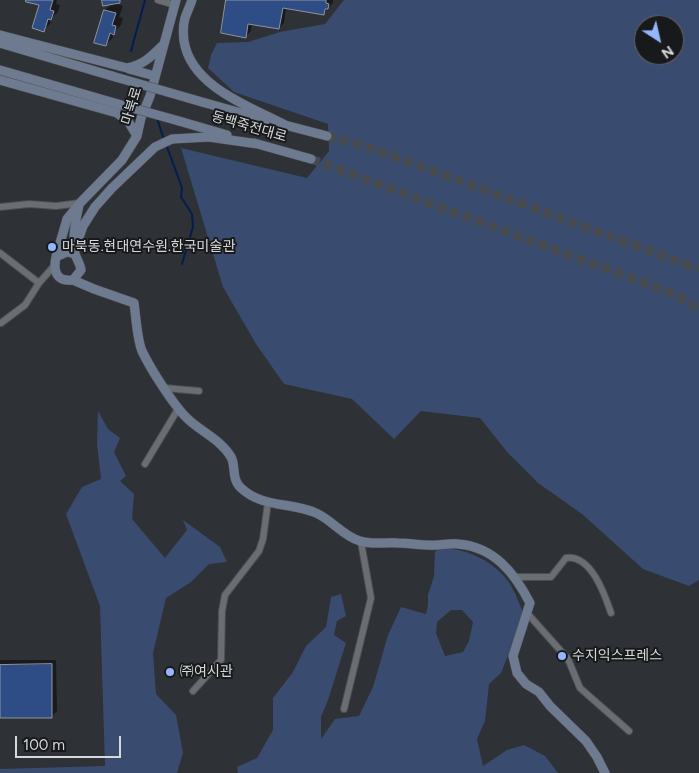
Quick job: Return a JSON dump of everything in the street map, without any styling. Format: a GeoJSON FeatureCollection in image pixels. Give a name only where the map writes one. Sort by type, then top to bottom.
{"type":"FeatureCollection","features":[{"type":"Feature","properties":{"kind":"main road"},"geometry":{"type":"LineString","coordinates":[[192,0],[184,19],[183,32],[185,48],[199,72],[222,92],[287,126]]}},
{"type":"Feature","properties":{"kind":"main road","name":"마북로"},"geometry":{"type":"LineString","coordinates":[[55,262],[67,219],[80,202],[122,160],[137,136],[176,2]]}},
{"type":"Feature","properties":{"kind":"main road"},"geometry":{"type":"LineString","coordinates":[[0,35],[155,76]]}},
{"type":"Feature","properties":{"kind":"main road","name":"동백죽전대로"},"geometry":{"type":"LineString","coordinates":[[0,43],[327,136]]}},
{"type":"Feature","properties":{"kind":"main road"},"geometry":{"type":"LineString","coordinates":[[127,68],[146,62],[163,45]]}},
{"type":"Feature","properties":{"kind":"main road","name":"동백죽전대로"},"geometry":{"type":"LineString","coordinates":[[0,70],[310,159]]}},
{"type":"Feature","properties":{"kind":"main road"},"geometry":{"type":"LineString","coordinates":[[0,80],[141,118]]}},
{"type":"Feature","properties":{"kind":"main road"},"geometry":{"type":"LineString","coordinates":[[117,113],[128,121],[137,136]]}},
{"type":"Feature","properties":{"kind":"main road"},"geometry":{"type":"LineString","coordinates":[[75,252],[83,226],[95,207],[155,147],[172,139],[209,136],[233,142],[258,144]]}},
{"type":"Feature","properties":{"kind":"main road"},"geometry":{"type":"LineString","coordinates":[[73,280],[81,270],[80,262],[75,252],[75,225],[80,202]]}},
{"type":"Feature","properties":{"kind":"main road"},"geometry":{"type":"LineString","coordinates":[[75,252],[67,252],[55,262],[55,274],[60,278],[73,280],[134,303],[142,350],[165,388],[178,409],[222,446],[232,458],[233,471],[239,487],[254,498],[316,513],[344,534],[361,542],[428,545],[456,543],[476,546],[505,564],[530,603],[513,656],[517,673],[526,684],[540,692],[550,706],[586,741],[606,773]]}},
{"type":"Feature","properties":{"kind":"street"},"geometry":{"type":"LineString","coordinates":[[158,0],[176,2]]}},
{"type":"Feature","properties":{"kind":"street"},"geometry":{"type":"LineString","coordinates":[[0,206],[29,204],[56,206],[80,202]]}},
{"type":"Feature","properties":{"kind":"street"},"geometry":{"type":"LineString","coordinates":[[0,253],[40,283]]}},
{"type":"Feature","properties":{"kind":"street"},"geometry":{"type":"LineString","coordinates":[[1,323],[25,305],[55,262]]}},
{"type":"Feature","properties":{"kind":"street"},"geometry":{"type":"LineString","coordinates":[[165,388],[199,391]]}},
{"type":"Feature","properties":{"kind":"street"},"geometry":{"type":"LineString","coordinates":[[145,464],[178,409]]}},
{"type":"Feature","properties":{"kind":"street"},"geometry":{"type":"LineString","coordinates":[[193,691],[221,660],[222,612],[225,595],[259,551],[263,539],[268,502]]}},
{"type":"Feature","properties":{"kind":"street"},"geometry":{"type":"LineString","coordinates":[[344,709],[371,598],[361,542]]}},
{"type":"Feature","properties":{"kind":"street"},"geometry":{"type":"LineString","coordinates":[[515,577],[551,577],[566,558],[577,558],[586,564],[604,590],[611,613]]}},
{"type":"Feature","properties":{"kind":"street"},"geometry":{"type":"LineString","coordinates":[[527,613],[568,660],[580,688],[629,731]]}},
{"type":"Feature","properties":{"kind":"shaded area"},"geometry":{"type":"Polygon","coordinates":[[[344,0],[699,0],[699,580],[689,586],[643,569],[582,514],[538,483],[508,453],[480,418],[421,411],[394,439],[352,399],[284,384],[256,344],[223,287],[181,148],[307,178],[329,151],[328,124],[234,92],[208,68],[211,55],[217,43],[248,42],[280,32],[325,24],[344,0]]]}},
{"type":"Feature","properties":{"kind":"shaded area"},"geometry":{"type":"Polygon","coordinates":[[[98,411],[108,429],[120,438],[114,452],[126,476],[120,481],[134,494],[132,519],[165,558],[187,530],[183,520],[220,547],[227,562],[209,564],[191,582],[166,598],[153,653],[156,694],[176,715],[183,753],[177,773],[0,773],[0,769],[105,766],[100,606],[66,514],[82,487],[101,479],[97,444],[98,411]]]}},
{"type":"Feature","properties":{"kind":"shaded area"},"geometry":{"type":"Polygon","coordinates":[[[440,548],[460,550],[479,557],[488,563],[504,576],[510,584],[523,612],[519,628],[501,673],[489,684],[485,721],[477,739],[483,766],[507,750],[524,745],[545,756],[558,773],[238,773],[237,767],[257,758],[273,730],[273,698],[293,672],[306,646],[326,627],[331,597],[341,594],[346,616],[337,621],[334,635],[346,643],[321,717],[321,739],[335,719],[359,716],[373,687],[388,635],[401,607],[426,614],[428,595],[434,576],[435,552],[440,548]],[[451,610],[437,622],[436,633],[445,656],[463,652],[469,641],[473,622],[462,610],[451,610]]]}},
{"type":"Feature","properties":{"kind":"building"},"geometry":{"type":"Polygon","coordinates":[[[26,0],[53,0],[50,10],[54,11],[51,20],[48,19],[44,32],[32,28],[39,5],[26,2],[26,0]]]}},
{"type":"Feature","properties":{"kind":"building"},"geometry":{"type":"Polygon","coordinates":[[[102,0],[120,0],[120,3],[103,6],[102,0]]]}},
{"type":"Feature","properties":{"kind":"building"},"geometry":{"type":"Polygon","coordinates":[[[226,0],[326,0],[326,3],[329,4],[328,9],[325,9],[324,15],[283,8],[279,29],[248,24],[246,38],[221,33],[226,0]]]}},
{"type":"Feature","properties":{"kind":"building"},"geometry":{"type":"Polygon","coordinates":[[[104,10],[116,13],[112,25],[116,26],[114,35],[110,33],[106,46],[94,43],[104,10]]]}},
{"type":"Feature","properties":{"kind":"building"},"geometry":{"type":"Polygon","coordinates":[[[52,664],[52,718],[0,718],[0,665],[52,664]]]}},
{"type":"Feature","properties":{"kind":"waterway"},"geometry":{"type":"LineString","coordinates":[[131,51],[145,0]]}},
{"type":"Feature","properties":{"kind":"waterway"},"geometry":{"type":"LineString","coordinates":[[157,118],[164,140]]}},
{"type":"Feature","properties":{"kind":"waterway"},"geometry":{"type":"LineString","coordinates":[[166,144],[182,188],[181,197],[192,214],[193,227],[182,264]]}},
{"type":"Feature","properties":{"kind":"tunnel"},"geometry":{"type":"LineString","coordinates":[[327,136],[368,147],[699,269]]}},
{"type":"Feature","properties":{"kind":"tunnel"},"geometry":{"type":"LineString","coordinates":[[311,159],[677,295],[699,310]]}},
{"type":"Feature","properties":{"kind":"place","name":"마북동.현대연수원.한국미술관"},"geometry":{"type":"Point","coordinates":[52,247]}},
{"type":"Feature","properties":{"kind":"place","name":"수지익스프레스"},"geometry":{"type":"Point","coordinates":[562,656]}},
{"type":"Feature","properties":{"kind":"place","name":"㈜여시관"},"geometry":{"type":"Point","coordinates":[170,672]}}]}
